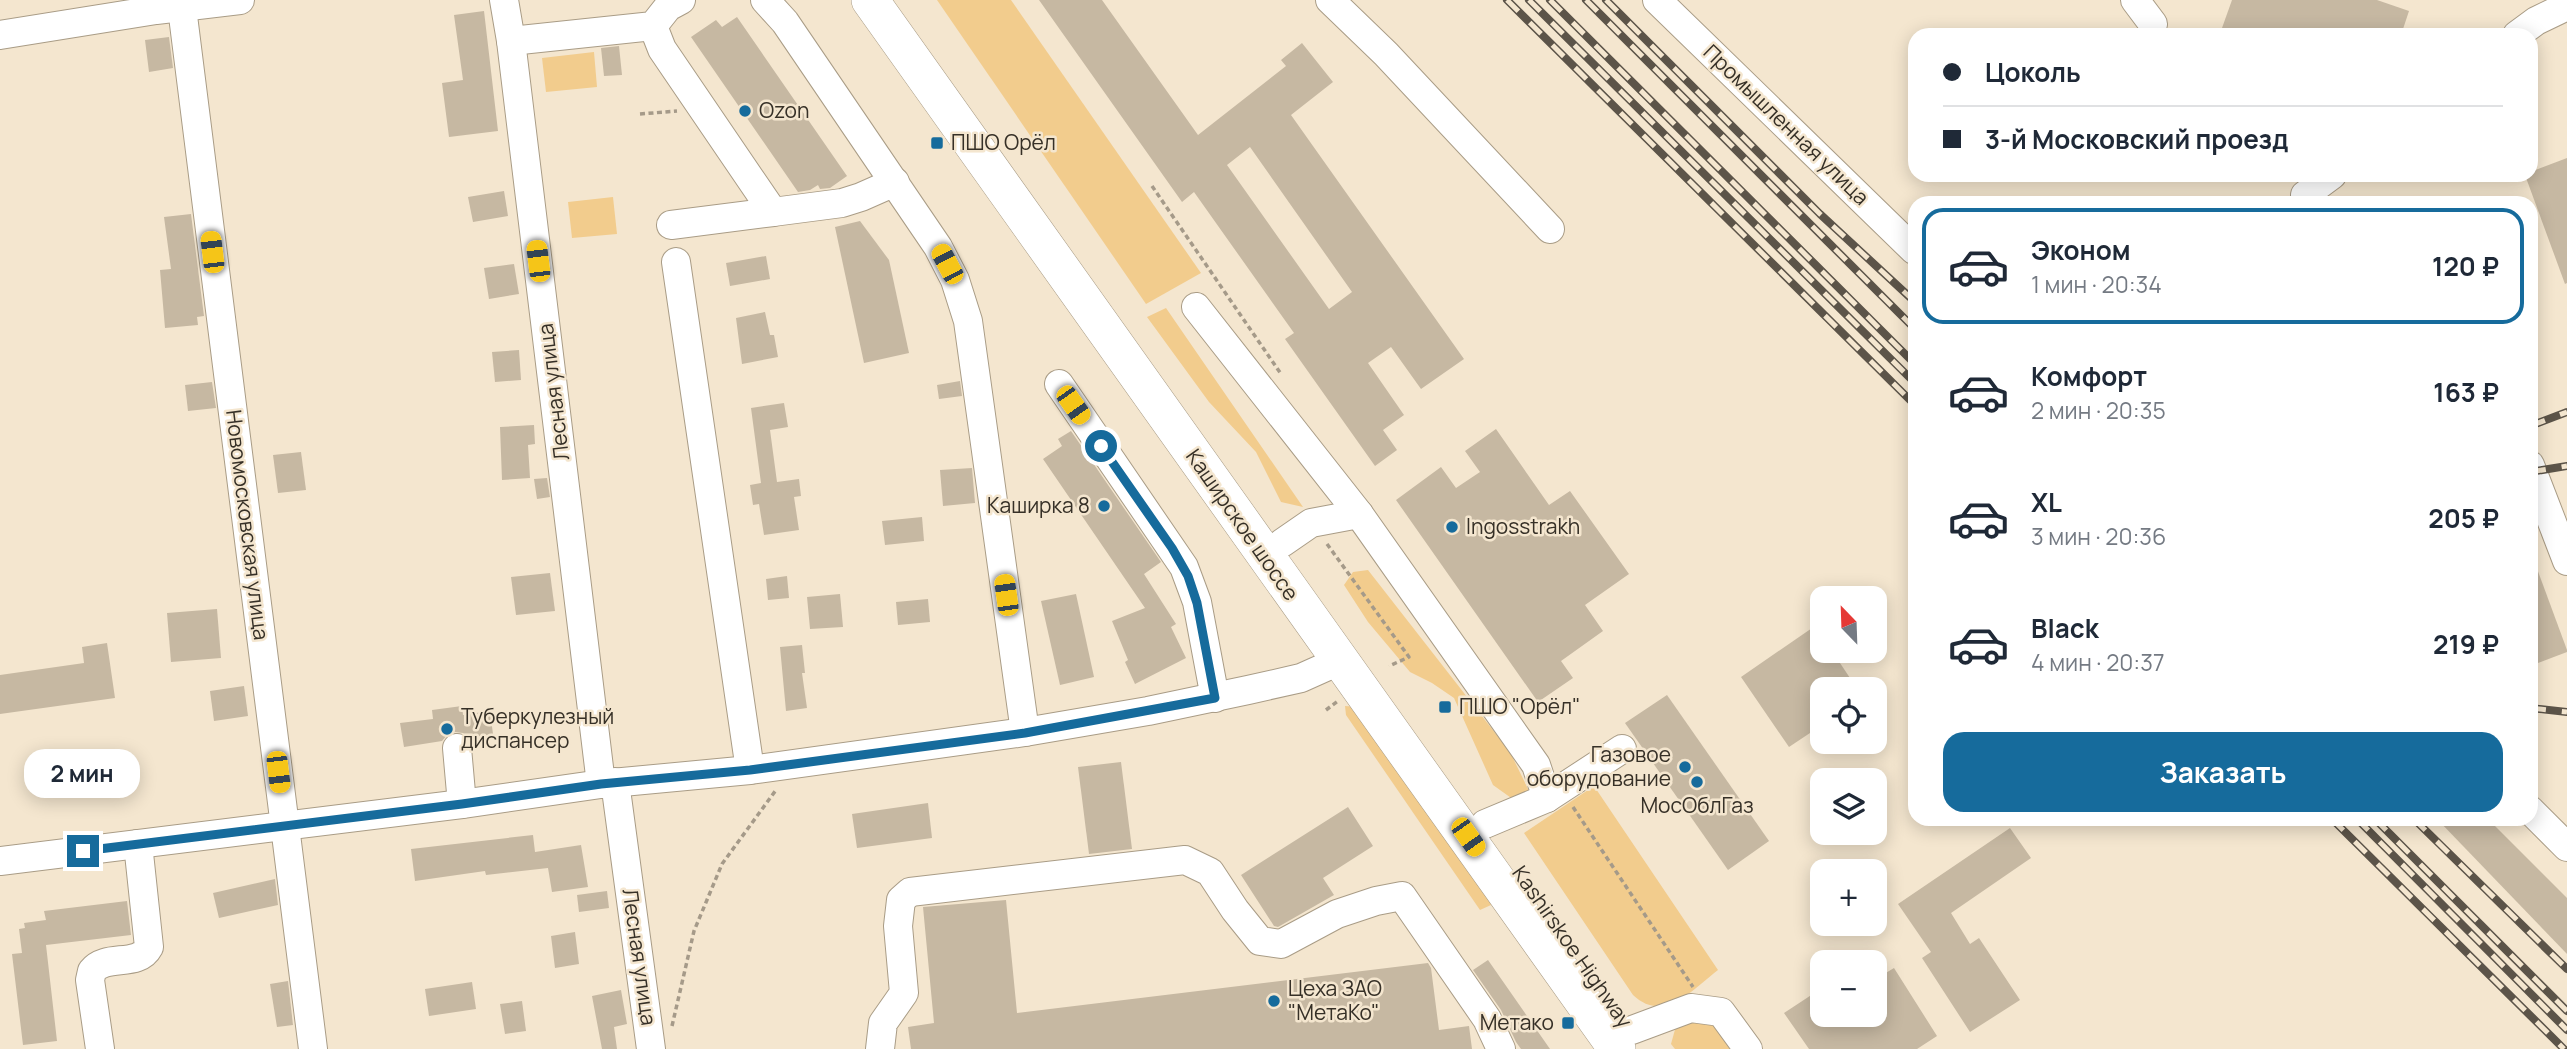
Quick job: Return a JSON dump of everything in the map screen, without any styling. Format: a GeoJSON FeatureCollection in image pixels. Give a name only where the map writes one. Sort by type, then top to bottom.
{"type":"FeatureCollection","features":[{"type":"Feature","properties":{"kind":"main road","name":"Каширское шоссе"},"geometry":{"type":"LineString","coordinates":[[870,0],[1339,661],[1468,837],[1631,1043]]}},
{"type":"Feature","properties":{"kind":"main road","name":"Каширское шоссе"},"geometry":{"type":"LineString","coordinates":[[900,0],[1297,533]]}},
{"type":"Feature","properties":{"kind":"main road","name":"Kashirskoe Highway"},"geometry":{"type":"LineString","coordinates":[[1297,533],[1485,824],[1631,1043]]}},
{"type":"Feature","properties":{"kind":"street"},"geometry":{"type":"LineString","coordinates":[[0,35],[181,3],[240,0]]}},
{"type":"Feature","properties":{"kind":"street","name":"Лесная улица"},"geometry":{"type":"LineString","coordinates":[[504,0],[512,41],[608,783],[660,1042]]}},
{"type":"Feature","properties":{"kind":"street"},"geometry":{"type":"LineString","coordinates":[[681,0],[667,7],[653,26],[654,36],[773,212]]}},
{"type":"Feature","properties":{"kind":"street"},"geometry":{"type":"LineString","coordinates":[[765,0],[785,22],[895,182],[938,247],[955,280],[968,321],[1025,733]]}},
{"type":"Feature","properties":{"kind":"street"},"geometry":{"type":"LineString","coordinates":[[1331,0],[1386,54],[1550,229]]}},
{"type":"Feature","properties":{"kind":"street","name":"Промышленная улица"},"geometry":{"type":"LineString","coordinates":[[1657,0],[1908,244]]}},
{"type":"Feature","properties":{"kind":"street"},"geometry":{"type":"LineString","coordinates":[[2135,0],[2154,24]]}},
{"type":"Feature","properties":{"kind":"street","name":"Новомосковская улица"},"geometry":{"type":"LineString","coordinates":[[181,3],[313,1049]]}},
{"type":"Feature","properties":{"kind":"street"},"geometry":{"type":"LineString","coordinates":[[2526,28],[2567,6]]}},
{"type":"Feature","properties":{"kind":"street"},"geometry":{"type":"LineString","coordinates":[[512,41],[653,26]]}},
{"type":"Feature","properties":{"kind":"street"},"geometry":{"type":"LineString","coordinates":[[671,225],[842,203],[895,182]]}},
{"type":"Feature","properties":{"kind":"street"},"geometry":{"type":"LineString","coordinates":[[2309,196],[2324,182]]}},
{"type":"Feature","properties":{"kind":"street"},"geometry":{"type":"LineString","coordinates":[[676,262],[750,770]]}},
{"type":"Feature","properties":{"kind":"street"},"geometry":{"type":"LineString","coordinates":[[1196,307],[1359,514],[1536,765],[1547,798]]}},
{"type":"Feature","properties":{"kind":"street"},"geometry":{"type":"LineString","coordinates":[[1059,384],[1184,567],[1197,603],[1215,698]]}},
{"type":"Feature","properties":{"kind":"street"},"geometry":{"type":"LineString","coordinates":[[2538,486],[2567,561]]}},
{"type":"Feature","properties":{"kind":"street"},"geometry":{"type":"LineString","coordinates":[[1297,533],[1359,514]]}},
{"type":"Feature","properties":{"kind":"street"},"geometry":{"type":"LineString","coordinates":[[0,861],[462,804],[608,783],[750,770],[1025,733],[1215,698],[1301,678],[1339,661]]}},
{"type":"Feature","properties":{"kind":"street"},"geometry":{"type":"LineString","coordinates":[[457,748],[462,804]]}},
{"type":"Feature","properties":{"kind":"street"},"geometry":{"type":"LineString","coordinates":[[1485,824],[1547,798],[1622,749]]}},
{"type":"Feature","properties":{"kind":"street"},"geometry":{"type":"LineString","coordinates":[[2538,818],[2567,847]]}},
{"type":"Feature","properties":{"kind":"street"},"geometry":{"type":"LineString","coordinates":[[100,1049],[90,980],[92,971],[103,962],[140,957],[149,947],[138,844]]}},
{"type":"Feature","properties":{"kind":"street"},"geometry":{"type":"LineString","coordinates":[[880,1049],[883,1023],[904,993],[898,926],[901,900],[910,892],[1185,860],[1210,872],[1260,941],[1282,944],[1337,914],[1376,901],[1402,896],[1487,1019],[1501,1049]]}},
{"type":"Feature","properties":{"kind":"street"},"geometry":{"type":"LineString","coordinates":[[1631,1043],[1692,1009],[1721,1012],[1748,1049]]}},
{"type":"Feature","properties":{"kind":"path"},"geometry":{"type":"LineString","coordinates":[[640,114],[702,109]]}},
{"type":"Feature","properties":{"kind":"path"},"geometry":{"type":"LineString","coordinates":[[1297,533],[1409,657],[1389,666]]}},
{"type":"Feature","properties":{"kind":"path"},"geometry":{"type":"LineString","coordinates":[[660,1042],[694,931],[722,864],[795,763]]}},
{"type":"Feature","properties":{"kind":"shaded area"},"geometry":{"type":"Polygon","coordinates":[[[937,0],[1011,0],[1201,273],[1146,304],[937,0]]]}},
{"type":"Feature","properties":{"kind":"shaded area"},"geometry":{"type":"Polygon","coordinates":[[[594,52],[597,87],[546,92],[542,58],[594,52]]]}},
{"type":"Feature","properties":{"kind":"shaded area"},"geometry":{"type":"Polygon","coordinates":[[[613,197],[617,234],[572,238],[568,202],[613,197]]]}},
{"type":"Feature","properties":{"kind":"shaded area"},"geometry":{"type":"Polygon","coordinates":[[[1166,308],[1303,507],[1281,502],[1256,452],[1209,402],[1147,317],[1166,308]]]}},
{"type":"Feature","properties":{"kind":"shaded area"},"geometry":{"type":"Polygon","coordinates":[[[1368,570],[1510,752],[1529,791],[1514,800],[1493,785],[1454,698],[1410,672],[1368,622],[1344,585],[1353,572],[1368,570]]]}},
{"type":"Feature","properties":{"kind":"shaded area"},"geometry":{"type":"Polygon","coordinates":[[[1345,706],[1358,707],[1486,889],[1491,905],[1480,910],[1346,715],[1345,706]]]}},
{"type":"Feature","properties":{"kind":"shaded area"},"geometry":{"type":"Polygon","coordinates":[[[1594,786],[1718,970],[1688,994],[1667,1005],[1644,1003],[1633,995],[1524,833],[1594,786]]]}},
{"type":"Feature","properties":{"kind":"shaded area"},"geometry":{"type":"Polygon","coordinates":[[[1708,1017],[1730,1049],[1675,1049],[1671,1044],[1676,1026],[1708,1017]]]}},
{"type":"Feature","properties":{"kind":"building"},"geometry":{"type":"Polygon","coordinates":[[[1039,0],[1102,0],[1198,135],[1286,66],[1281,60],[1302,43],[1333,82],[1291,115],[1464,359],[1421,389],[1391,347],[1368,363],[1404,415],[1383,430],[1397,450],[1375,466],[1285,339],[1294,333],[1194,192],[1182,202],[1039,0]],[[1250,147],[1227,165],[1329,309],[1352,292],[1250,147]]]}},
{"type":"Feature","properties":{"kind":"building"},"geometry":{"type":"Polygon","coordinates":[[[2232,0],[2377,0],[2409,11],[2403,28],[2222,28],[2232,0]]]}},
{"type":"Feature","properties":{"kind":"building"},"geometry":{"type":"Polygon","coordinates":[[[484,11],[498,131],[449,137],[442,83],[463,80],[454,15],[484,11]]]}},
{"type":"Feature","properties":{"kind":"building"},"geometry":{"type":"Polygon","coordinates":[[[737,17],[847,176],[830,188],[820,189],[818,185],[798,192],[691,37],[716,20],[722,27],[737,17]]]}},
{"type":"Feature","properties":{"kind":"building"},"geometry":{"type":"Polygon","coordinates":[[[169,37],[173,68],[149,72],[145,40],[169,37]]]}},
{"type":"Feature","properties":{"kind":"building"},"geometry":{"type":"Polygon","coordinates":[[[619,46],[622,75],[604,76],[601,48],[619,46]]]}},
{"type":"Feature","properties":{"kind":"building"},"geometry":{"type":"Polygon","coordinates":[[[2567,158],[2565,284],[2538,210],[2538,196],[2533,196],[2528,182],[2538,182],[2538,169],[2567,158]]]}},
{"type":"Feature","properties":{"kind":"building"},"geometry":{"type":"Polygon","coordinates":[[[504,191],[508,216],[473,222],[468,197],[504,191]]]}},
{"type":"Feature","properties":{"kind":"building"},"geometry":{"type":"Polygon","coordinates":[[[191,214],[204,316],[197,317],[198,325],[165,328],[160,270],[171,269],[164,217],[191,214]]]}},
{"type":"Feature","properties":{"kind":"building"},"geometry":{"type":"Polygon","coordinates":[[[860,221],[889,260],[909,353],[864,363],[835,227],[860,221]]]}},
{"type":"Feature","properties":{"kind":"building"},"geometry":{"type":"Polygon","coordinates":[[[766,256],[770,279],[730,286],[726,263],[766,256]]]}},
{"type":"Feature","properties":{"kind":"building"},"geometry":{"type":"Polygon","coordinates":[[[514,264],[519,294],[489,299],[484,268],[514,264]]]}},
{"type":"Feature","properties":{"kind":"building"},"geometry":{"type":"Polygon","coordinates":[[[765,312],[770,335],[774,335],[778,357],[742,364],[736,318],[765,312]]]}},
{"type":"Feature","properties":{"kind":"building"},"geometry":{"type":"Polygon","coordinates":[[[519,350],[521,380],[495,382],[492,352],[519,350]]]}},
{"type":"Feature","properties":{"kind":"building"},"geometry":{"type":"Polygon","coordinates":[[[960,381],[962,396],[939,399],[937,385],[960,381]]]}},
{"type":"Feature","properties":{"kind":"building"},"geometry":{"type":"Polygon","coordinates":[[[212,382],[216,408],[188,411],[185,385],[212,382]]]}},
{"type":"Feature","properties":{"kind":"building"},"geometry":{"type":"Polygon","coordinates":[[[784,403],[788,427],[770,430],[777,482],[799,479],[801,496],[794,497],[799,530],[764,535],[759,504],[753,505],[750,485],[761,483],[751,408],[784,403]]]}},
{"type":"Feature","properties":{"kind":"building"},"geometry":{"type":"Polygon","coordinates":[[[534,425],[535,444],[528,445],[530,478],[502,480],[500,427],[534,425]]]}},
{"type":"Feature","properties":{"kind":"building"},"geometry":{"type":"Polygon","coordinates":[[[1496,429],[1549,505],[1570,491],[1629,574],[1585,605],[1603,631],[1561,661],[1573,678],[1538,702],[1396,500],[1441,467],[1456,488],[1480,472],[1465,451],[1496,429]]]}},
{"type":"Feature","properties":{"kind":"building"},"geometry":{"type":"Polygon","coordinates":[[[1071,431],[1161,562],[1144,574],[1176,624],[1171,627],[1186,658],[1135,684],[1112,621],[1145,608],[1043,459],[1062,446],[1058,439],[1071,431]]]}},
{"type":"Feature","properties":{"kind":"building"},"geometry":{"type":"Polygon","coordinates":[[[301,452],[306,490],[278,493],[273,455],[301,452]]]}},
{"type":"Feature","properties":{"kind":"building"},"geometry":{"type":"Polygon","coordinates":[[[972,468],[975,503],[943,506],[940,470],[972,468]]]}},
{"type":"Feature","properties":{"kind":"building"},"geometry":{"type":"Polygon","coordinates":[[[547,478],[550,497],[537,499],[534,479],[547,478]]]}},
{"type":"Feature","properties":{"kind":"building"},"geometry":{"type":"Polygon","coordinates":[[[922,517],[924,541],[885,545],[882,521],[922,517]]]}},
{"type":"Feature","properties":{"kind":"building"},"geometry":{"type":"Polygon","coordinates":[[[2538,571],[2567,650],[2538,663],[2538,571]]]}},
{"type":"Feature","properties":{"kind":"building"},"geometry":{"type":"Polygon","coordinates":[[[550,573],[555,611],[516,615],[511,577],[550,573]]]}},
{"type":"Feature","properties":{"kind":"building"},"geometry":{"type":"Polygon","coordinates":[[[787,576],[789,598],[768,600],[766,579],[787,576]]]}},
{"type":"Feature","properties":{"kind":"building"},"geometry":{"type":"Polygon","coordinates":[[[840,594],[843,627],[810,629],[807,597],[840,594]]]}},
{"type":"Feature","properties":{"kind":"building"},"geometry":{"type":"Polygon","coordinates":[[[1076,594],[1094,677],[1060,685],[1041,601],[1076,594]]]}},
{"type":"Feature","properties":{"kind":"building"},"geometry":{"type":"Polygon","coordinates":[[[928,599],[930,622],[898,625],[896,602],[928,599]]]}},
{"type":"Feature","properties":{"kind":"building"},"geometry":{"type":"Polygon","coordinates":[[[217,609],[221,658],[171,662],[167,613],[217,609]]]}},
{"type":"Feature","properties":{"kind":"building"},"geometry":{"type":"Polygon","coordinates":[[[1810,629],[1810,663],[1840,663],[1849,677],[1810,677],[1810,733],[1789,747],[1741,677],[1810,629]]]}},
{"type":"Feature","properties":{"kind":"building"},"geometry":{"type":"Polygon","coordinates":[[[107,643],[115,698],[0,714],[0,675],[84,663],[82,647],[107,643]]]}},
{"type":"Feature","properties":{"kind":"building"},"geometry":{"type":"Polygon","coordinates":[[[802,645],[805,673],[802,673],[807,708],[786,711],[780,647],[802,645]]]}},
{"type":"Feature","properties":{"kind":"building"},"geometry":{"type":"Polygon","coordinates":[[[244,686],[248,716],[214,721],[210,691],[244,686]]]}},
{"type":"Feature","properties":{"kind":"building","name":"МосОблГаз"},"geometry":{"type":"Polygon","coordinates":[[[1667,695],[1769,841],[1728,870],[1625,723],[1667,695]]]}},
{"type":"Feature","properties":{"kind":"building","name":"Туберкулезный диспансер"},"geometry":{"type":"Polygon","coordinates":[[[462,706],[463,715],[490,711],[493,734],[470,738],[455,732],[442,741],[404,747],[400,723],[433,719],[432,710],[462,706]]]}},
{"type":"Feature","properties":{"kind":"building"},"geometry":{"type":"Polygon","coordinates":[[[1121,762],[1132,849],[1089,854],[1078,767],[1121,762]]]}},
{"type":"Feature","properties":{"kind":"building"},"geometry":{"type":"Polygon","coordinates":[[[928,803],[932,838],[857,848],[852,814],[928,803]]]}},
{"type":"Feature","properties":{"kind":"building"},"geometry":{"type":"Polygon","coordinates":[[[1348,807],[1373,846],[1323,878],[1334,895],[1278,927],[1274,926],[1241,875],[1348,807]]]}},
{"type":"Feature","properties":{"kind":"building"},"geometry":{"type":"Polygon","coordinates":[[[2444,826],[2495,826],[2567,898],[2567,954],[2444,826]]]}},
{"type":"Feature","properties":{"kind":"building"},"geometry":{"type":"Polygon","coordinates":[[[2010,828],[2031,858],[1951,913],[1970,944],[1979,938],[2020,1000],[1970,1032],[1922,958],[1931,952],[1898,904],[2010,828]]]}},
{"type":"Feature","properties":{"kind":"building"},"geometry":{"type":"Polygon","coordinates":[[[533,835],[535,852],[581,845],[588,887],[552,892],[548,868],[486,875],[485,871],[415,881],[411,849],[533,835]]]}},
{"type":"Feature","properties":{"kind":"building"},"geometry":{"type":"Polygon","coordinates":[[[275,879],[278,905],[219,918],[213,893],[275,879]]]}},
{"type":"Feature","properties":{"kind":"building"},"geometry":{"type":"Polygon","coordinates":[[[607,891],[609,908],[579,912],[577,895],[607,891]]]}},
{"type":"Feature","properties":{"kind":"building","name":"Цеха ЗАО \"МетаКо\""},"geometry":{"type":"Polygon","coordinates":[[[1006,900],[1017,1013],[1428,963],[1431,968],[1439,1030],[1469,1026],[1472,1049],[911,1049],[908,1027],[934,1023],[923,907],[1006,900]]]}},
{"type":"Feature","properties":{"kind":"building"},"geometry":{"type":"Polygon","coordinates":[[[127,901],[131,935],[46,945],[57,1041],[23,1045],[12,954],[22,953],[19,929],[25,928],[24,923],[46,920],[44,911],[127,901]]]}},
{"type":"Feature","properties":{"kind":"building"},"geometry":{"type":"Polygon","coordinates":[[[575,932],[579,964],[555,968],[551,936],[575,932]]]}},
{"type":"Feature","properties":{"kind":"building"},"geometry":{"type":"Polygon","coordinates":[[[1488,960],[1550,1049],[1521,1049],[1516,1042],[1501,1010],[1473,970],[1488,960]]]}},
{"type":"Feature","properties":{"kind":"building"},"geometry":{"type":"Polygon","coordinates":[[[1894,968],[1937,1036],[1917,1049],[1809,1049],[1784,1013],[1810,996],[1810,1027],[1887,1027],[1887,972],[1894,968]]]}},
{"type":"Feature","properties":{"kind":"building"},"geometry":{"type":"Polygon","coordinates":[[[288,981],[293,1025],[277,1027],[270,984],[288,981]]]}},
{"type":"Feature","properties":{"kind":"building"},"geometry":{"type":"Polygon","coordinates":[[[472,982],[476,1009],[429,1016],[425,989],[472,982]]]}},
{"type":"Feature","properties":{"kind":"building"},"geometry":{"type":"Polygon","coordinates":[[[621,990],[627,1024],[614,1027],[617,1049],[602,1049],[592,996],[621,990]]]}},
{"type":"Feature","properties":{"kind":"building"},"geometry":{"type":"Polygon","coordinates":[[[522,1001],[526,1031],[505,1034],[500,1004],[522,1001]]]}},
{"type":"Feature","properties":{"kind":"railway"},"geometry":{"type":"LineString","coordinates":[[1507,0],[1908,398]]}},
{"type":"Feature","properties":{"kind":"railway"},"geometry":{"type":"LineString","coordinates":[[1529,0],[1908,376]]}},
{"type":"Feature","properties":{"kind":"railway"},"geometry":{"type":"LineString","coordinates":[[1550,0],[1908,357]]}},
{"type":"Feature","properties":{"kind":"railway"},"geometry":{"type":"LineString","coordinates":[[1586,0],[1908,322]]}},
{"type":"Feature","properties":{"kind":"railway"},"geometry":{"type":"LineString","coordinates":[[1606,0],[1820,214],[1908,295]]}},
{"type":"Feature","properties":{"kind":"railway"},"geometry":{"type":"LineString","coordinates":[[2538,423],[2567,412]]}},
{"type":"Feature","properties":{"kind":"railway"},"geometry":{"type":"LineString","coordinates":[[2538,471],[2567,466]]}},
{"type":"Feature","properties":{"kind":"railway"},"geometry":{"type":"LineString","coordinates":[[2538,709],[2567,712]]}},
{"type":"Feature","properties":{"kind":"railway"},"geometry":{"type":"LineString","coordinates":[[2339,826],[2564,1049]]}},
{"type":"Feature","properties":{"kind":"railway"},"geometry":{"type":"LineString","coordinates":[[2364,826],[2567,1030]]}},
{"type":"Feature","properties":{"kind":"railway"},"geometry":{"type":"LineString","coordinates":[[2382,826],[2567,1011]]}},
{"type":"Feature","properties":{"kind":"railway"},"geometry":{"type":"LineString","coordinates":[[2421,826],[2567,969]]}},
{"type":"Feature","properties":{"kind":"place","name":"Ozon"},"geometry":{"type":"Point","coordinates":[745,111]}},
{"type":"Feature","properties":{"kind":"place","name":"ПШО Орёл"},"geometry":{"type":"Point","coordinates":[937,143]}},
{"type":"Feature","properties":{"kind":"place","name":"Каширка 8"},"geometry":{"type":"Point","coordinates":[1104,506]}},
{"type":"Feature","properties":{"kind":"place","name":"Ingosstrakh"},"geometry":{"type":"Point","coordinates":[1452,527]}},
{"type":"Feature","properties":{"kind":"place","name":"ПШО \"Орёл\""},"geometry":{"type":"Point","coordinates":[1445,707]}},
{"type":"Feature","properties":{"kind":"place","name":"Туберкулезный диспансер"},"geometry":{"type":"Point","coordinates":[447,729]}},
{"type":"Feature","properties":{"kind":"place","name":"Газовое оборудование"},"geometry":{"type":"Point","coordinates":[1685,767]}},
{"type":"Feature","properties":{"kind":"place","name":"МосОблГаз"},"geometry":{"type":"Point","coordinates":[1697,782]}},
{"type":"Feature","properties":{"kind":"place","name":"Цеха ЗАО \"МетаКо\""},"geometry":{"type":"Point","coordinates":[1274,1001]}},
{"type":"Feature","properties":{"kind":"place","name":"Метако"},"geometry":{"type":"Point","coordinates":[1568,1023]}},
{"type":"Feature","properties":{"kind":"route"},"geometry":{"type":"LineString","coordinates":[[83,851],[601,784],[750,770],[1025,733],[1215,698],[1195,593],[1184,567],[1101,446]]}}]}
